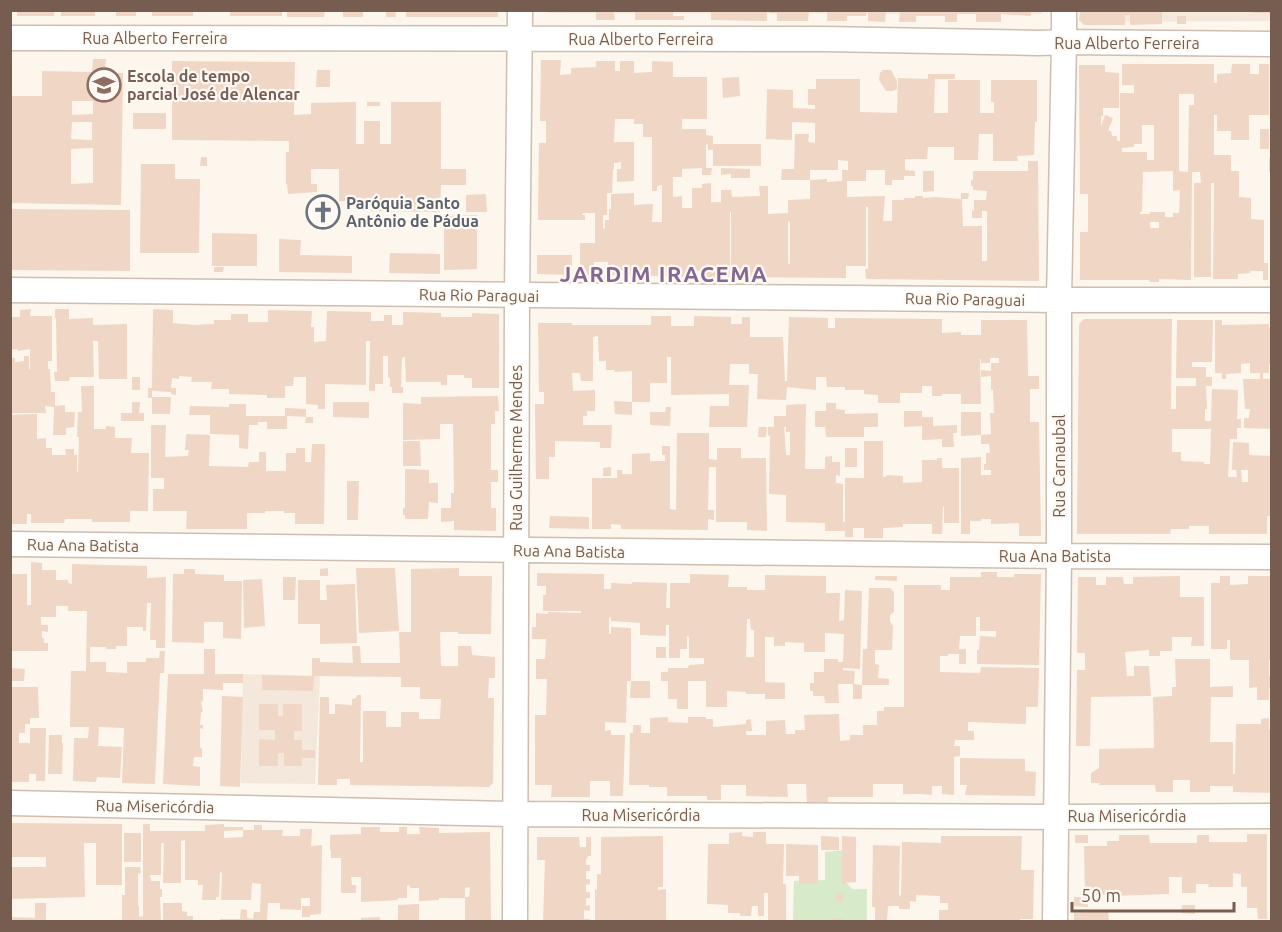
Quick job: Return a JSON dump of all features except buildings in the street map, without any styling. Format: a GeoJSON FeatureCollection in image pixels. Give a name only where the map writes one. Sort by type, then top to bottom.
{"type":"FeatureCollection","features":[{"type":"Feature","properties":{"kind":"street","name":"Rua Guilherme Mendes"},"geometry":{"type":"LineString","coordinates":[[516,921],[516,295],[520,10]]}},
{"type":"Feature","properties":{"kind":"street","name":"Rua Carnaubal"},"geometry":{"type":"LineString","coordinates":[[1055,921],[1059,300],[1064,10]]}},
{"type":"Feature","properties":{"kind":"street","name":"Rua Alberto Ferreira"},"geometry":{"type":"LineString","coordinates":[[10,38],[824,39],[1272,44]]}},
{"type":"Feature","properties":{"kind":"street","name":"Rua Rio Paraguai"},"geometry":{"type":"LineString","coordinates":[[10,290],[1272,300]]}},
{"type":"Feature","properties":{"kind":"street","name":"Rua Ana Batista"},"geometry":{"type":"LineString","coordinates":[[10,544],[1272,557]]}},
{"type":"Feature","properties":{"kind":"street","name":"Rua Misericórdia"},"geometry":{"type":"LineString","coordinates":[[10,803],[515,814],[1272,816]]}},
{"type":"Feature","properties":{"kind":"shaded area"},"geometry":{"type":"Polygon","coordinates":[[[547,10],[1042,11],[1042,14],[547,13],[547,10]]]}},
{"type":"Feature","properties":{"kind":"shaded area"},"geometry":{"type":"Polygon","coordinates":[[[1082,11],[1271,11],[1271,21],[1083,22],[1082,11]]]}},
{"type":"Feature","properties":{"kind":"shaded area"},"geometry":{"type":"Polygon","coordinates":[[[243,674],[320,676],[315,784],[241,783],[243,674]]]}},
{"type":"Feature","properties":{"kind":"green space"},"geometry":{"type":"Polygon","coordinates":[[[843,850],[843,879],[852,889],[867,889],[867,921],[793,922],[794,881],[825,880],[825,852],[843,850]]]}},
{"type":"Feature","properties":{"kind":"place","name":"Escola de tempo parcial José de Alencar"},"geometry":{"type":"Point","coordinates":[104,85]}},
{"type":"Feature","properties":{"kind":"place","name":"Paróquia Santo Antônio de Pádua"},"geometry":{"type":"Point","coordinates":[323,212]}},
{"type":"Feature","properties":{"kind":"district","name":"JARDIM IRACEMA"},"geometry":{"type":"Point","coordinates":[664,274]}}]}
